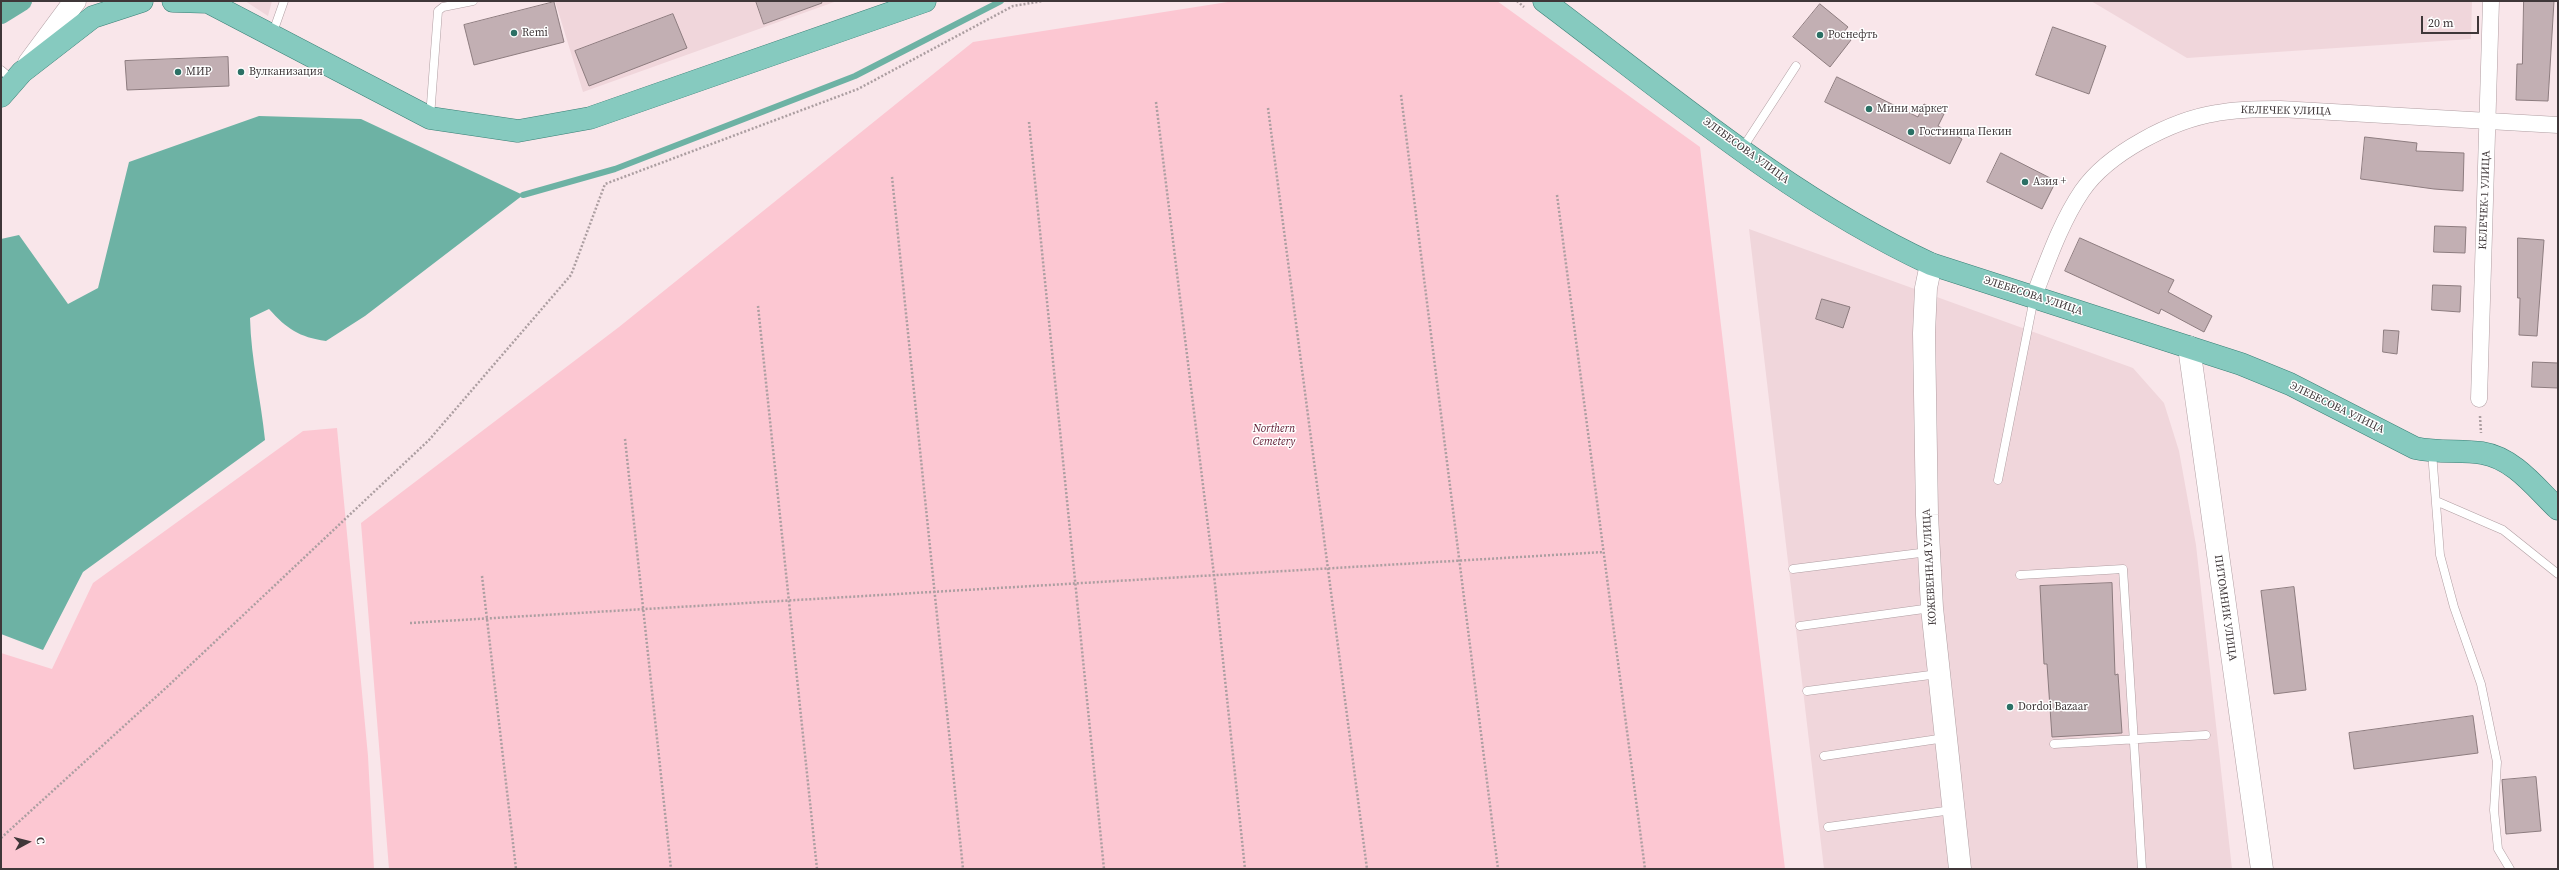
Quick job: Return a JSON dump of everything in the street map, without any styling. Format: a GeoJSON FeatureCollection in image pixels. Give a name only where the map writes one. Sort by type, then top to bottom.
{"type":"FeatureCollection","features":[{"type":"Feature","properties":{"kind":"main road"},"geometry":{"type":"LineString","coordinates":[[10,80],[93,16],[142,1]]}},
{"type":"Feature","properties":{"kind":"main road"},"geometry":{"type":"LineString","coordinates":[[173,1],[207,2],[430,118],[518,130],[590,118],[925,1]]}},
{"type":"Feature","properties":{"kind":"main road","name":"ЭЛЕБЕСОВА УЛИЦА"},"geometry":{"type":"LineString","coordinates":[[1544,1],[1742,149],[1858,227],[1931,264],[2189,347],[2290,384],[2415,448],[2432,452],[2482,453],[2509,463],[2558,509]]}},
{"type":"Feature","properties":{"kind":"street"},"geometry":{"type":"LineString","coordinates":[[10,80],[74,1]]}},
{"type":"Feature","properties":{"kind":"street","name":"КЕЛЕЧЕК-1 УЛИЦА"},"geometry":{"type":"LineString","coordinates":[[2479,399],[2491,1]]}},
{"type":"Feature","properties":{"kind":"street","name":"КЕЛЕЧЕК УЛИЦА"},"geometry":{"type":"LineString","coordinates":[[2034,296],[2072,208],[2083,189],[2115,158],[2163,130],[2190,119],[2248,109],[2280,109],[2558,125]]}},
{"type":"Feature","properties":{"kind":"street","name":"КОЖЕВЕННАЯ УЛИЦА"},"geometry":{"type":"LineString","coordinates":[[1931,264],[1926,288],[1924,333],[1929,552],[1938,674],[1960,869]]}},
{"type":"Feature","properties":{"kind":"street","name":"ПИТОМНИК УЛИЦА"},"geometry":{"type":"LineString","coordinates":[[2189,347],[2262,869]]}},
{"type":"Feature","properties":{"kind":"lane"},"geometry":{"type":"LineString","coordinates":[[272,36],[284,1]]}},
{"type":"Feature","properties":{"kind":"lane"},"geometry":{"type":"LineString","coordinates":[[430,118],[438,11],[443,7],[473,1]]}},
{"type":"Feature","properties":{"kind":"lane"},"geometry":{"type":"LineString","coordinates":[[1742,149],[1796,66]]}},
{"type":"Feature","properties":{"kind":"lane"},"geometry":{"type":"LineString","coordinates":[[1998,480],[2034,296]]}},
{"type":"Feature","properties":{"kind":"lane"},"geometry":{"type":"LineString","coordinates":[[2432,452],[2440,555],[2454,607],[2482,684],[2497,762],[2494,810],[2498,849],[2510,869]]}},
{"type":"Feature","properties":{"kind":"lane"},"geometry":{"type":"LineString","coordinates":[[2436,501],[2502,530],[2558,574]]}},
{"type":"Feature","properties":{"kind":"lane"},"geometry":{"type":"LineString","coordinates":[[1793,569],[1929,552]]}},
{"type":"Feature","properties":{"kind":"lane"},"geometry":{"type":"LineString","coordinates":[[2020,575],[2123,569],[2142,869]]}},
{"type":"Feature","properties":{"kind":"lane"},"geometry":{"type":"LineString","coordinates":[[1800,626],[1932,608]]}},
{"type":"Feature","properties":{"kind":"lane"},"geometry":{"type":"LineString","coordinates":[[1807,691],[1938,674]]}},
{"type":"Feature","properties":{"kind":"lane"},"geometry":{"type":"LineString","coordinates":[[2054,744],[2206,735]]}},
{"type":"Feature","properties":{"kind":"lane"},"geometry":{"type":"LineString","coordinates":[[1824,756],[1945,738]]}},
{"type":"Feature","properties":{"kind":"lane"},"geometry":{"type":"LineString","coordinates":[[1828,827],[1953,809]]}},
{"type":"Feature","properties":{"kind":"path"},"geometry":{"type":"LineString","coordinates":[[1,838],[168,686],[429,440],[571,275],[605,184],[858,89],[1013,6],[1043,1]]}},
{"type":"Feature","properties":{"kind":"path"},"geometry":{"type":"LineString","coordinates":[[1401,95],[1498,869]]}},
{"type":"Feature","properties":{"kind":"path"},"geometry":{"type":"LineString","coordinates":[[1156,102],[1214,575],[1245,869]]}},
{"type":"Feature","properties":{"kind":"path"},"geometry":{"type":"LineString","coordinates":[[1268,108],[1367,869]]}},
{"type":"Feature","properties":{"kind":"path"},"geometry":{"type":"LineString","coordinates":[[1029,122],[1104,869]]}},
{"type":"Feature","properties":{"kind":"path"},"geometry":{"type":"LineString","coordinates":[[892,178],[964,869]]}},
{"type":"Feature","properties":{"kind":"path"},"geometry":{"type":"LineString","coordinates":[[1557,195],[1645,869]]}},
{"type":"Feature","properties":{"kind":"path"},"geometry":{"type":"LineString","coordinates":[[758,306],[817,869]]}},
{"type":"Feature","properties":{"kind":"path"},"geometry":{"type":"LineString","coordinates":[[2479,399],[2482,453]]}},
{"type":"Feature","properties":{"kind":"path"},"geometry":{"type":"LineString","coordinates":[[625,439],[671,869]]}},
{"type":"Feature","properties":{"kind":"path"},"geometry":{"type":"LineString","coordinates":[[410,623],[1604,552]]}},
{"type":"Feature","properties":{"kind":"path"},"geometry":{"type":"LineString","coordinates":[[482,576],[516,869]]}},
{"type":"Feature","properties":{"kind":"shaded area"},"geometry":{"type":"Polygon","coordinates":[[[245,1],[272,1],[268,16],[245,1]]]}},
{"type":"Feature","properties":{"kind":"shaded area"},"geometry":{"type":"Polygon","coordinates":[[[555,1],[837,1],[583,92],[555,1]]]}},
{"type":"Feature","properties":{"kind":"shaded area"},"geometry":{"type":"Polygon","coordinates":[[[2091,1],[2472,1],[2471,39],[2187,58],[2091,1]]]}},
{"type":"Feature","properties":{"kind":"shaded area"},"geometry":{"type":"Polygon","coordinates":[[[259,116],[361,119],[523,195],[365,316],[326,341],[308,337],[294,331],[269,309],[250,318],[252,349],[265,440],[83,572],[43,650],[1,634],[1,239],[19,235],[68,304],[98,288],[129,162],[259,116]]]}},
{"type":"Feature","properties":{"kind":"shaded area","name":"Dordoi Bazaar"},"geometry":{"type":"Polygon","coordinates":[[[1749,229],[2133,368],[2164,403],[2179,451],[2196,545],[2232,869],[1824,869],[1749,229]]]}},
{"type":"Feature","properties":{"kind":"green space","name":"Northern Cemetery"},"geometry":{"type":"Polygon","coordinates":[[[1234,1],[1497,1],[1700,147],[1785,869],[389,869],[361,523],[619,327],[973,42],[1234,1]]]}},
{"type":"Feature","properties":{"kind":"green space"},"geometry":{"type":"Polygon","coordinates":[[[337,428],[368,756],[374,869],[1,869],[1,653],[52,669],[93,583],[303,431],[337,428]]]}},
{"type":"Feature","properties":{"kind":"building"},"geometry":{"type":"Polygon","coordinates":[[[756,1],[821,1],[822,3],[764,24],[756,1]]]}},
{"type":"Feature","properties":{"kind":"building"},"geometry":{"type":"Polygon","coordinates":[[[2524,1],[2554,1],[2548,101],[2516,100],[2517,64],[2522,64],[2524,1]]]}},
{"type":"Feature","properties":{"kind":"building"},"geometry":{"type":"Polygon","coordinates":[[[554,2],[564,42],[474,65],[464,25],[554,2]]]}},
{"type":"Feature","properties":{"kind":"building","name":"Роснефть"},"geometry":{"type":"Polygon","coordinates":[[[1820,4],[1848,27],[1843,33],[1851,40],[1830,67],[1793,37],[1820,4]]]}},
{"type":"Feature","properties":{"kind":"building"},"geometry":{"type":"Polygon","coordinates":[[[673,14],[687,48],[589,86],[575,51],[673,14]]]}},
{"type":"Feature","properties":{"kind":"building"},"geometry":{"type":"Polygon","coordinates":[[[2053,27],[2106,46],[2089,94],[2036,75],[2053,27]]]}},
{"type":"Feature","properties":{"kind":"building"},"geometry":{"type":"Polygon","coordinates":[[[228,57],[229,86],[127,90],[125,61],[228,57]]]}},
{"type":"Feature","properties":{"kind":"building"},"geometry":{"type":"Polygon","coordinates":[[[1837,77],[1918,117],[1924,104],[1944,114],[1938,126],[1962,139],[1950,164],[1825,102],[1837,77]]]}},
{"type":"Feature","properties":{"kind":"building"},"geometry":{"type":"Polygon","coordinates":[[[2365,137],[2417,143],[2416,151],[2464,153],[2463,191],[2434,189],[2361,179],[2365,137]]]}},
{"type":"Feature","properties":{"kind":"building"},"geometry":{"type":"Polygon","coordinates":[[[2001,153],[2056,181],[2042,209],[1987,182],[2001,153]]]}},
{"type":"Feature","properties":{"kind":"building"},"geometry":{"type":"Polygon","coordinates":[[[2435,226],[2466,227],[2465,253],[2434,252],[2435,226]]]}},
{"type":"Feature","properties":{"kind":"building"},"geometry":{"type":"Polygon","coordinates":[[[2080,238],[2174,280],[2168,292],[2212,316],[2204,332],[2161,309],[2159,314],[2065,271],[2080,238]]]}},
{"type":"Feature","properties":{"kind":"building"},"geometry":{"type":"Polygon","coordinates":[[[2518,238],[2544,240],[2537,336],[2519,335],[2520,298],[2518,298],[2518,238]]]}},
{"type":"Feature","properties":{"kind":"building"},"geometry":{"type":"Polygon","coordinates":[[[2433,285],[2461,286],[2460,312],[2432,310],[2433,285]]]}},
{"type":"Feature","properties":{"kind":"building"},"geometry":{"type":"Polygon","coordinates":[[[1822,299],[1850,307],[1843,328],[1816,319],[1822,299]]]}},
{"type":"Feature","properties":{"kind":"building"},"geometry":{"type":"Polygon","coordinates":[[[2384,330],[2399,331],[2397,354],[2383,352],[2384,330]]]}},
{"type":"Feature","properties":{"kind":"building"},"geometry":{"type":"Polygon","coordinates":[[[2533,362],[2558,363],[2558,388],[2532,387],[2533,362]]]}},
{"type":"Feature","properties":{"kind":"building"},"geometry":{"type":"Polygon","coordinates":[[[2112,583],[2115,675],[2118,674],[2122,733],[2052,737],[2047,664],[2044,664],[2040,586],[2112,583]]]}},
{"type":"Feature","properties":{"kind":"building"},"geometry":{"type":"Polygon","coordinates":[[[2294,587],[2306,690],[2274,694],[2261,591],[2294,587]]]}},
{"type":"Feature","properties":{"kind":"building"},"geometry":{"type":"Polygon","coordinates":[[[2473,716],[2478,753],[2354,769],[2349,733],[2473,716]]]}},
{"type":"Feature","properties":{"kind":"building"},"geometry":{"type":"Polygon","coordinates":[[[2536,777],[2541,831],[2506,834],[2502,780],[2536,777]]]}},
{"type":"Feature","properties":{"kind":"waterway"},"geometry":{"type":"LineString","coordinates":[[1,14],[22,1]]}},
{"type":"Feature","properties":{"kind":"waterway"},"geometry":{"type":"LineString","coordinates":[[523,195],[615,169],[855,76],[1001,1]]}},
{"type":"Feature","properties":{"kind":"place","name":"Remi"},"geometry":{"type":"Point","coordinates":[514,33]}},
{"type":"Feature","properties":{"kind":"place","name":"Роснефть"},"geometry":{"type":"Point","coordinates":[1820,35]}},
{"type":"Feature","properties":{"kind":"place","name":"МИР"},"geometry":{"type":"Point","coordinates":[178,72]}},
{"type":"Feature","properties":{"kind":"place","name":"Вулканизация"},"geometry":{"type":"Point","coordinates":[241,72]}},
{"type":"Feature","properties":{"kind":"place","name":"Мини маркет"},"geometry":{"type":"Point","coordinates":[1869,109]}},
{"type":"Feature","properties":{"kind":"place","name":"Гостиница Пекин"},"geometry":{"type":"Point","coordinates":[1911,132]}},
{"type":"Feature","properties":{"kind":"place","name":"Азия +"},"geometry":{"type":"Point","coordinates":[2025,182]}},
{"type":"Feature","properties":{"kind":"place","name":"Dordoi Bazaar"},"geometry":{"type":"Point","coordinates":[2010,707]}}]}
